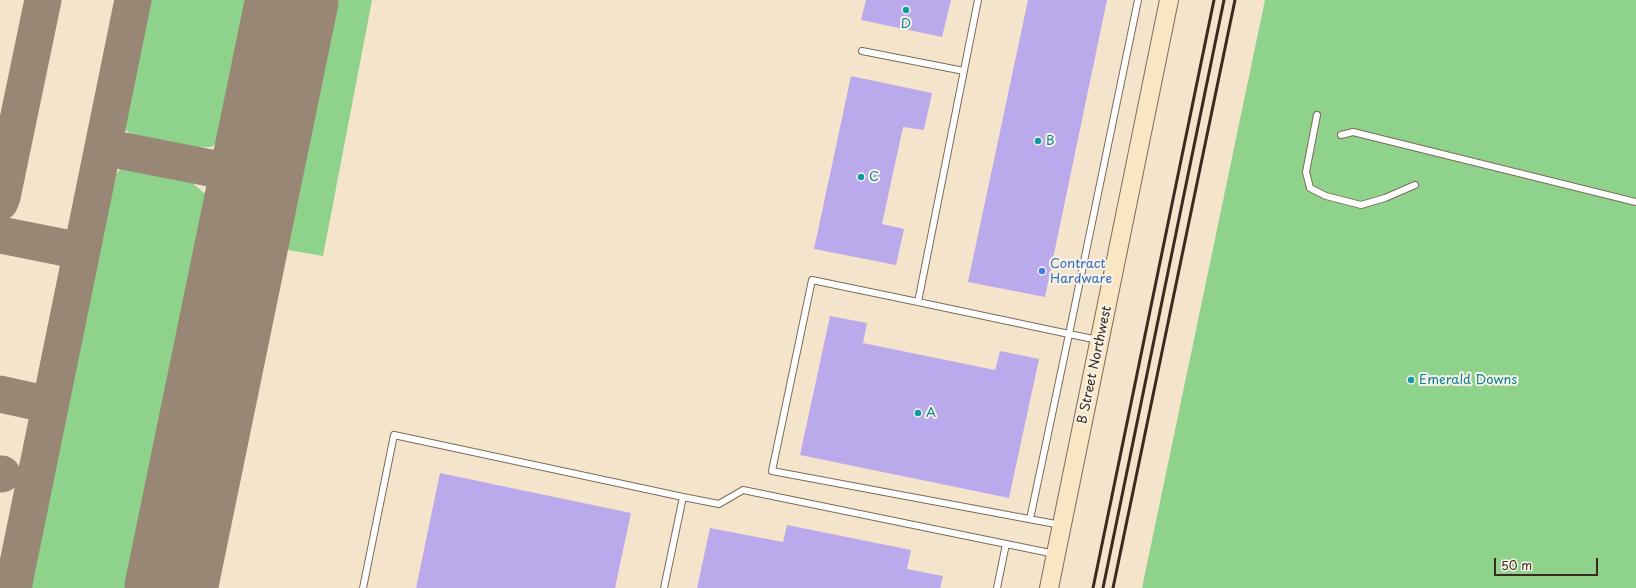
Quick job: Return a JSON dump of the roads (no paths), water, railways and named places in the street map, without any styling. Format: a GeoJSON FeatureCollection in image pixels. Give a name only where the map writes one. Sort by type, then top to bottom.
{"type":"FeatureCollection","features":[{"type":"Feature","properties":{"kind":"street","name":"B Street Northwest"},"geometry":{"type":"LineString","coordinates":[[1049,588],[1169,0]]}},
{"type":"Feature","properties":{"kind":"lane"},"geometry":{"type":"LineString","coordinates":[[918,302],[978,0]]}},
{"type":"Feature","properties":{"kind":"lane"},"geometry":{"type":"LineString","coordinates":[[1030,519],[1138,0]]}},
{"type":"Feature","properties":{"kind":"lane"},"geometry":{"type":"LineString","coordinates":[[862,51],[964,71]]}},
{"type":"Feature","properties":{"kind":"lane"},"geometry":{"type":"LineString","coordinates":[[1318,116],[1306,172],[1310,188],[1326,196],[1361,205],[1385,198],[1415,185]]}},
{"type":"Feature","properties":{"kind":"lane"},"geometry":{"type":"LineString","coordinates":[[1341,135],[1353,132],[1636,202]]}},
{"type":"Feature","properties":{"kind":"lane"},"geometry":{"type":"LineString","coordinates":[[1062,525],[772,471],[812,280],[1100,340]]}},
{"type":"Feature","properties":{"kind":"lane"},"geometry":{"type":"LineString","coordinates":[[363,588],[394,435],[719,504],[743,490],[1056,554]]}},
{"type":"Feature","properties":{"kind":"lane"},"geometry":{"type":"LineString","coordinates":[[664,588],[683,497]]}},
{"type":"Feature","properties":{"kind":"lane"},"geometry":{"type":"LineString","coordinates":[[997,588],[1006,544]]}},
{"type":"Feature","properties":{"kind":"railway"},"geometry":{"type":"LineString","coordinates":[[1093,588],[1214,0]]}},
{"type":"Feature","properties":{"kind":"railway"},"geometry":{"type":"LineString","coordinates":[[1103,588],[1224,0]]}},
{"type":"Feature","properties":{"kind":"railway"},"geometry":{"type":"LineString","coordinates":[[1113,588],[1235,0]]}},
{"type":"Feature","properties":{"kind":"place","name":"D"},"geometry":{"type":"Point","coordinates":[906,10]}},
{"type":"Feature","properties":{"kind":"place","name":"B"},"geometry":{"type":"Point","coordinates":[1038,141]}},
{"type":"Feature","properties":{"kind":"place","name":"C"},"geometry":{"type":"Point","coordinates":[861,177]}},
{"type":"Feature","properties":{"kind":"place","name":"Contract Hardware"},"geometry":{"type":"Point","coordinates":[1042,271]}},
{"type":"Feature","properties":{"kind":"place","name":"Emerald Downs"},"geometry":{"type":"Point","coordinates":[1411,380]}},
{"type":"Feature","properties":{"kind":"place","name":"A"},"geometry":{"type":"Point","coordinates":[918,413]}}]}
